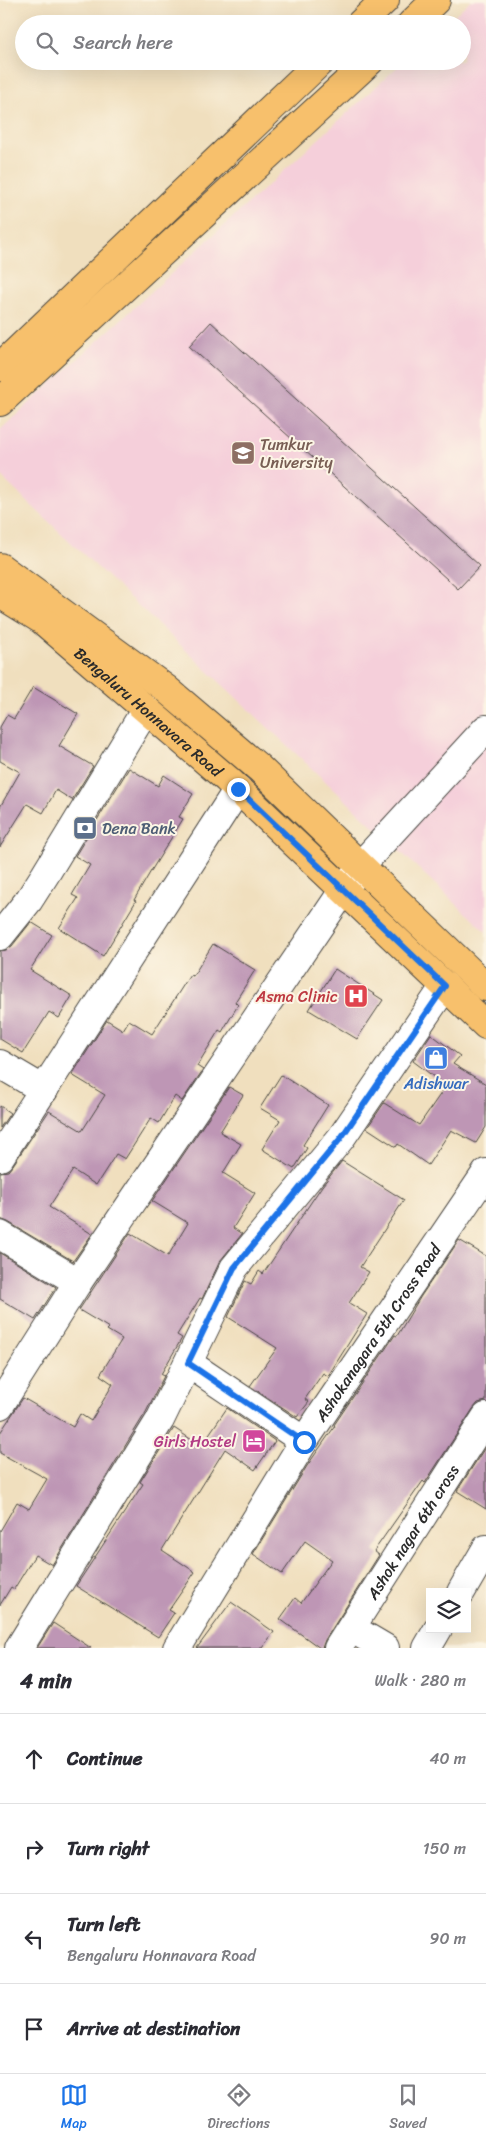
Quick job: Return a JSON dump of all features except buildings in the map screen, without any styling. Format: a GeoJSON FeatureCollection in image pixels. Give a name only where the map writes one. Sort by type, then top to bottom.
{"type":"FeatureCollection","features":[{"type":"Feature","properties":{"kind":"main road"},"geometry":{"type":"LineString","coordinates":[[369,15],[385,0]]}},
{"type":"Feature","properties":{"kind":"main road"},"geometry":{"type":"LineString","coordinates":[[420,15],[436,0]]}},
{"type":"Feature","properties":{"kind":"main road"},"geometry":{"type":"LineString","coordinates":[[0,367],[312,70]]}},
{"type":"Feature","properties":{"kind":"main road"},"geometry":{"type":"LineString","coordinates":[[0,402],[360,70]]}},
{"type":"Feature","properties":{"kind":"main road","name":"Bengaluru Honnavara Road"},"geometry":{"type":"LineString","coordinates":[[0,567],[165,688],[259,768],[486,987]]}},
{"type":"Feature","properties":{"kind":"main road","name":"Bengaluru Honnavara Road"},"geometry":{"type":"LineString","coordinates":[[0,594],[42,620],[238,789],[486,1025]]}},
{"type":"Feature","properties":{"kind":"street"},"geometry":{"type":"LineString","coordinates":[[0,936],[29,900],[146,709]]}},
{"type":"Feature","properties":{"kind":"street"},"geometry":{"type":"LineString","coordinates":[[0,1404],[78,1282],[360,866],[486,729]]}},
{"type":"Feature","properties":{"kind":"street"},"geometry":{"type":"LineString","coordinates":[[0,1157],[238,789]]}},
{"type":"Feature","properties":{"kind":"street"},"geometry":{"type":"LineString","coordinates":[[19,1648],[160,1420],[234,1268],[341,1138],[445,986]]}},
{"type":"Feature","properties":{"kind":"street"},"geometry":{"type":"LineString","coordinates":[[0,1064],[44,1090]]}},
{"type":"Feature","properties":{"kind":"street","name":"Ashokanagara 5th Cross Road"},"geometry":{"type":"LineString","coordinates":[[177,1648],[304,1442],[486,1173]]}},
{"type":"Feature","properties":{"kind":"street"},"geometry":{"type":"LineString","coordinates":[[0,1235],[78,1282]]}},
{"type":"Feature","properties":{"kind":"street"},"geometry":{"type":"LineString","coordinates":[[188,1363],[304,1442]]}},
{"type":"Feature","properties":{"kind":"street","name":"Ashok nagar 6th cross"},"geometry":{"type":"LineString","coordinates":[[344,1638],[486,1417]]}},
{"type":"Feature","properties":{"kind":"street"},"geometry":{"type":"LineString","coordinates":[[463,1588],[486,1549]]}},
{"type":"Feature","properties":{"kind":"street"},"geometry":{"type":"LineString","coordinates":[[427,1648],[436,1633]]}},
{"type":"Feature","properties":{"kind":"street"},"geometry":{"type":"LineString","coordinates":[[344,1638],[385,1648]]}},
{"type":"Feature","properties":{"kind":"shaded area","name":"Tumkur University"},"geometry":{"type":"Polygon","coordinates":[[[471,0],[486,0],[486,932],[0,476],[0,430],[394,70],[471,70],[471,15],[455,15],[471,0]]]}},
{"type":"Feature","properties":{"kind":"place","name":"Tumkur University"},"geometry":{"type":"Point","coordinates":[243,453]}},
{"type":"Feature","properties":{"kind":"place","name":"Dena Bank"},"geometry":{"type":"Point","coordinates":[85,828]}},
{"type":"Feature","properties":{"kind":"place","name":"Asma Clinic"},"geometry":{"type":"Point","coordinates":[356,996]}},
{"type":"Feature","properties":{"kind":"place","name":"Adishwar"},"geometry":{"type":"Point","coordinates":[436,1058]}},
{"type":"Feature","properties":{"kind":"place","name":"Girls Hostel"},"geometry":{"type":"Point","coordinates":[254,1441]}},
{"type":"Feature","properties":{"kind":"route"},"geometry":{"type":"LineString","coordinates":[[238,789],[445,986],[341,1138],[234,1268],[188,1363],[304,1442]]}}]}
